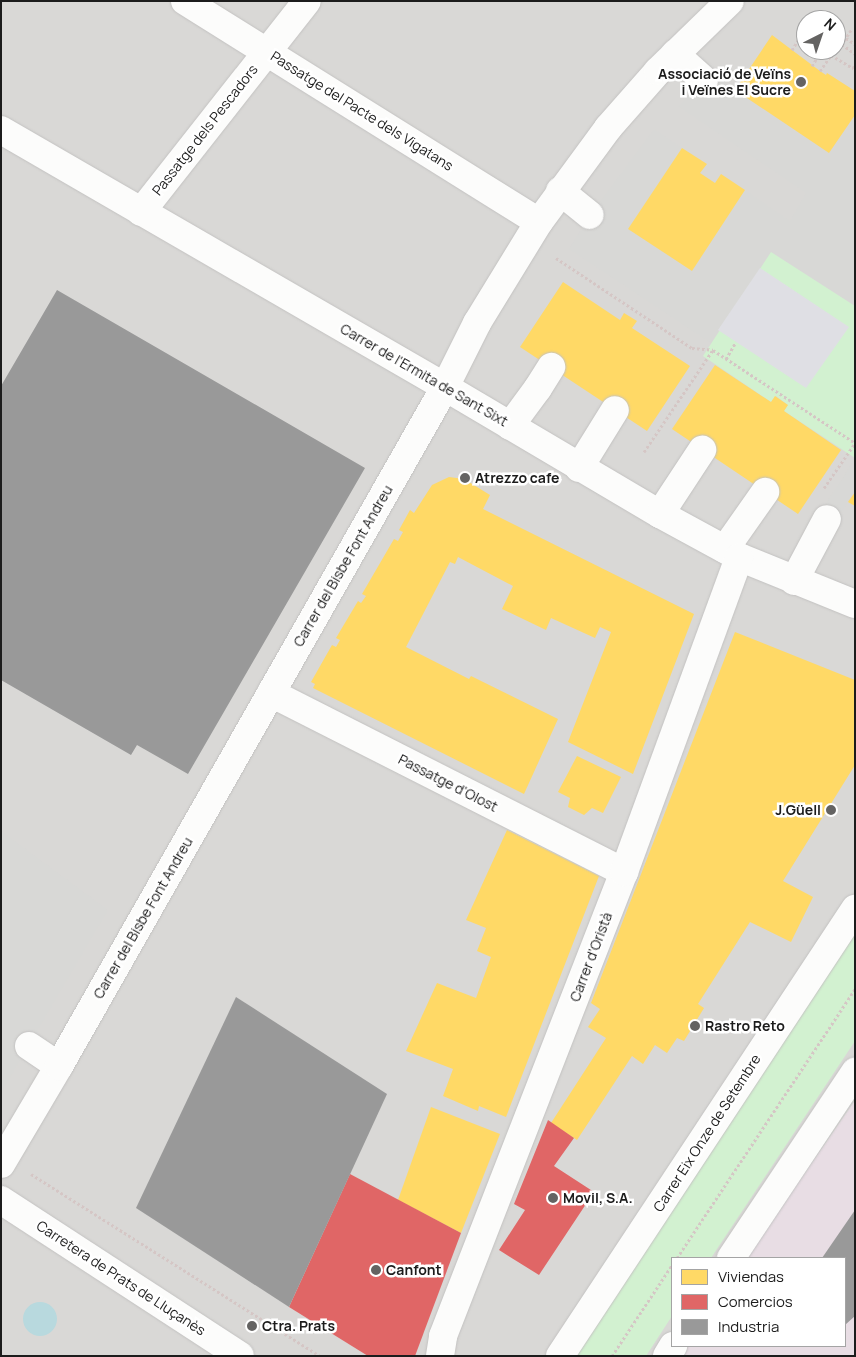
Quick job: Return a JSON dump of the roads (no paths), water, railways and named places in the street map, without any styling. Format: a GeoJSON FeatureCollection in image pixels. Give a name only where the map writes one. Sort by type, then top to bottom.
{"type":"FeatureCollection","features":[{"type":"Feature","properties":{"kind":"street","name":"Passatge del Pacte dels Vigatans"},"geometry":{"type":"LineString","coordinates":[[185,1],[539,222]]}},
{"type":"Feature","properties":{"kind":"street","name":"Passatge dels Pescadors"},"geometry":{"type":"LineString","coordinates":[[141,212],[307,1]]}},
{"type":"Feature","properties":{"kind":"street","name":"Carrer del Bisbe Font Andreu"},"geometry":{"type":"LineString","coordinates":[[3,1160],[59,1066],[272,693],[445,387],[477,323],[539,222],[608,128],[675,54],[730,1]]}},
{"type":"Feature","properties":{"kind":"street"},"geometry":{"type":"LineString","coordinates":[[675,54],[704,80]]}},
{"type":"Feature","properties":{"kind":"street","name":"Carrer de l'Ermita de Sant Sixt"},"geometry":{"type":"LineString","coordinates":[[1,130],[660,514],[732,553],[794,581],[855,604]]}},
{"type":"Feature","properties":{"kind":"street"},"geometry":{"type":"LineString","coordinates":[[560,191],[590,216]]}},
{"type":"Feature","properties":{"kind":"street"},"geometry":{"type":"LineString","coordinates":[[510,426],[551,367]]}},
{"type":"Feature","properties":{"kind":"street"},"geometry":{"type":"LineString","coordinates":[[579,468],[615,410]]}},
{"type":"Feature","properties":{"kind":"street"},"geometry":{"type":"LineString","coordinates":[[660,514],[702,450]]}},
{"type":"Feature","properties":{"kind":"street","name":"Carrer d'Oristà"},"geometry":{"type":"LineString","coordinates":[[440,1356],[442,1336],[624,872],[732,553],[765,492]]}},
{"type":"Feature","properties":{"kind":"street"},"geometry":{"type":"LineString","coordinates":[[794,581],[827,519]]}},
{"type":"Feature","properties":{"kind":"street","name":"Passatge d'Olost"},"geometry":{"type":"LineString","coordinates":[[272,693],[624,872]]}},
{"type":"Feature","properties":{"kind":"street","name":"Carrer Eix Onze de Setembre"},"geometry":{"type":"LineString","coordinates":[[560,1356],[855,910]]}},
{"type":"Feature","properties":{"kind":"street"},"geometry":{"type":"LineString","coordinates":[[29,1046],[59,1066]]}},
{"type":"Feature","properties":{"kind":"street"},"geometry":{"type":"LineString","coordinates":[[732,1257],[855,1072]]}},
{"type":"Feature","properties":{"kind":"street","name":"Carretera de Prats de Lluçanès"},"geometry":{"type":"LineString","coordinates":[[1,1200],[240,1356]]}},
{"type":"Feature","properties":{"kind":"water"},"geometry":{"type":"Polygon","coordinates":[[[40,1302],[47,1303],[52,1307],[56,1312],[56,1326],[52,1331],[47,1335],[40,1336],[33,1335],[28,1331],[24,1326],[23,1319],[24,1312],[28,1307],[33,1303],[40,1302]]]}},
{"type":"Feature","properties":{"kind":"place","name":"Associació de Veïns i Veïnes El Sucre"},"geometry":{"type":"Point","coordinates":[801,82]}},
{"type":"Feature","properties":{"kind":"place","name":"Atrezzo cafe"},"geometry":{"type":"Point","coordinates":[465,478]}},
{"type":"Feature","properties":{"kind":"place","name":"J.Güell"},"geometry":{"type":"Point","coordinates":[831,810]}},
{"type":"Feature","properties":{"kind":"place","name":"Rastro Reto"},"geometry":{"type":"Point","coordinates":[695,1026]}},
{"type":"Feature","properties":{"kind":"place","name":"Movil, S.A."},"geometry":{"type":"Point","coordinates":[553,1198]}},
{"type":"Feature","properties":{"kind":"place","name":"Canfont"},"geometry":{"type":"Point","coordinates":[376,1270]}},
{"type":"Feature","properties":{"kind":"place","name":"Ctra. Prats"},"geometry":{"type":"Point","coordinates":[252,1326]}}]}
